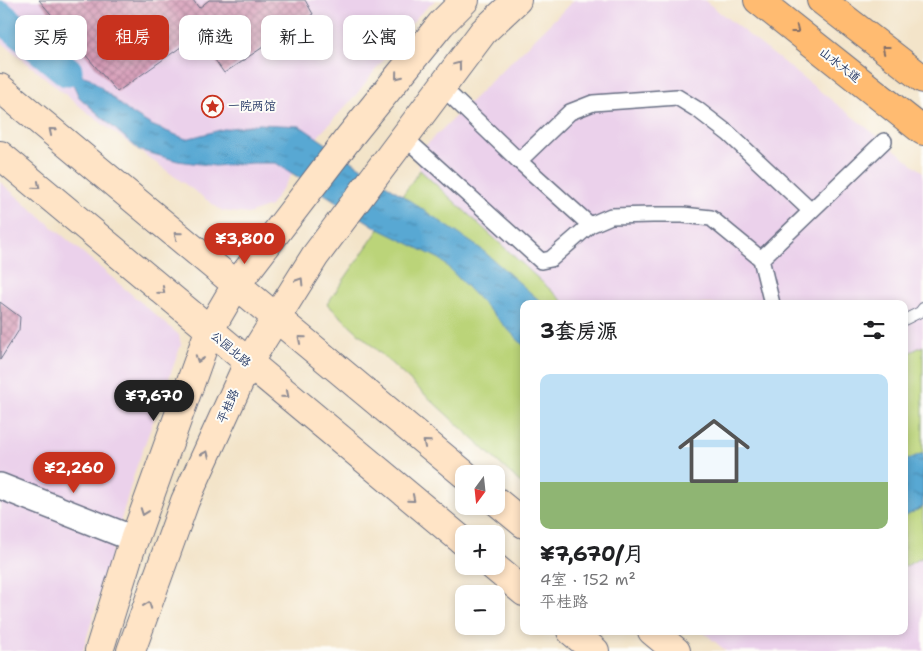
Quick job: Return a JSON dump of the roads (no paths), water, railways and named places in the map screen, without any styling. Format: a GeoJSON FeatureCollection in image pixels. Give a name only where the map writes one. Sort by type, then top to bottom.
{"type":"FeatureCollection","features":[{"type":"Feature","properties":{"kind":"main road"},"geometry":{"type":"LineString","coordinates":[[99,651],[131,547],[209,331],[236,285],[351,135],[441,24],[464,0]]}},
{"type":"Feature","properties":{"kind":"main road","name":"平桂路"},"geometry":{"type":"LineString","coordinates":[[131,651],[185,502],[248,363],[315,256],[386,160],[483,32],[517,0]]}},
{"type":"Feature","properties":{"kind":"main road","name":"山水大道"},"geometry":{"type":"LineString","coordinates":[[758,0],[923,130]]}},
{"type":"Feature","properties":{"kind":"main road"},"geometry":{"type":"LineString","coordinates":[[821,0],[923,79]]}},
{"type":"Feature","properties":{"kind":"main road"},"geometry":{"type":"LineString","coordinates":[[0,88],[455,467]]}},
{"type":"Feature","properties":{"kind":"main road","name":"公园北路"},"geometry":{"type":"LineString","coordinates":[[0,155],[455,535]]}},
{"type":"Feature","properties":{"kind":"main road"},"geometry":{"type":"LineString","coordinates":[[505,508],[520,521]]}},
{"type":"Feature","properties":{"kind":"main road"},"geometry":{"type":"LineString","coordinates":[[504,575],[520,589]]}},
{"type":"Feature","properties":{"kind":"main road"},"geometry":{"type":"LineString","coordinates":[[576,635],[595,651]]}},
{"type":"Feature","properties":{"kind":"main road"},"geometry":{"type":"LineString","coordinates":[[657,635],[676,651]]}},
{"type":"Feature","properties":{"kind":"street"},"geometry":{"type":"LineString","coordinates":[[442,87],[519,161],[590,225]]}},
{"type":"Feature","properties":{"kind":"street"},"geometry":{"type":"LineString","coordinates":[[519,161],[570,112],[593,103],[677,98],[698,110],[729,134],[811,211]]}},
{"type":"Feature","properties":{"kind":"street"},"geometry":{"type":"LineString","coordinates":[[404,137],[541,261],[551,259],[590,225],[612,216],[675,215],[711,218],[761,259],[771,300]]}},
{"type":"Feature","properties":{"kind":"street"},"geometry":{"type":"LineString","coordinates":[[761,259],[884,141]]}},
{"type":"Feature","properties":{"kind":"street"},"geometry":{"type":"LineString","coordinates":[[0,486],[131,547]]}},
{"type":"Feature","properties":{"kind":"street"},"geometry":{"type":"LineString","coordinates":[[0,502],[131,547]]}},
{"type":"Feature","properties":{"kind":"lane"},"geometry":{"type":"LineString","coordinates":[[908,318],[920,312],[923,308]]}},
{"type":"Feature","properties":{"kind":"water"},"geometry":{"type":"Polygon","coordinates":[[[67,71],[90,78],[128,111],[151,125],[186,139],[224,129],[259,124],[300,126],[481,249],[539,300],[520,300],[520,342],[440,259],[379,229],[276,163],[215,166],[178,161],[139,150],[79,97],[67,71]]]}},
{"type":"Feature","properties":{"kind":"water"},"geometry":{"type":"Polygon","coordinates":[[[923,453],[923,507],[908,515],[908,459],[923,453]]]}},
{"type":"Feature","properties":{"kind":"waterway"},"geometry":{"type":"LineString","coordinates":[[0,16],[67,71]]}},
{"type":"Feature","properties":{"kind":"place","name":"一院两馆"},"geometry":{"type":"Point","coordinates":[212,106]}}]}
